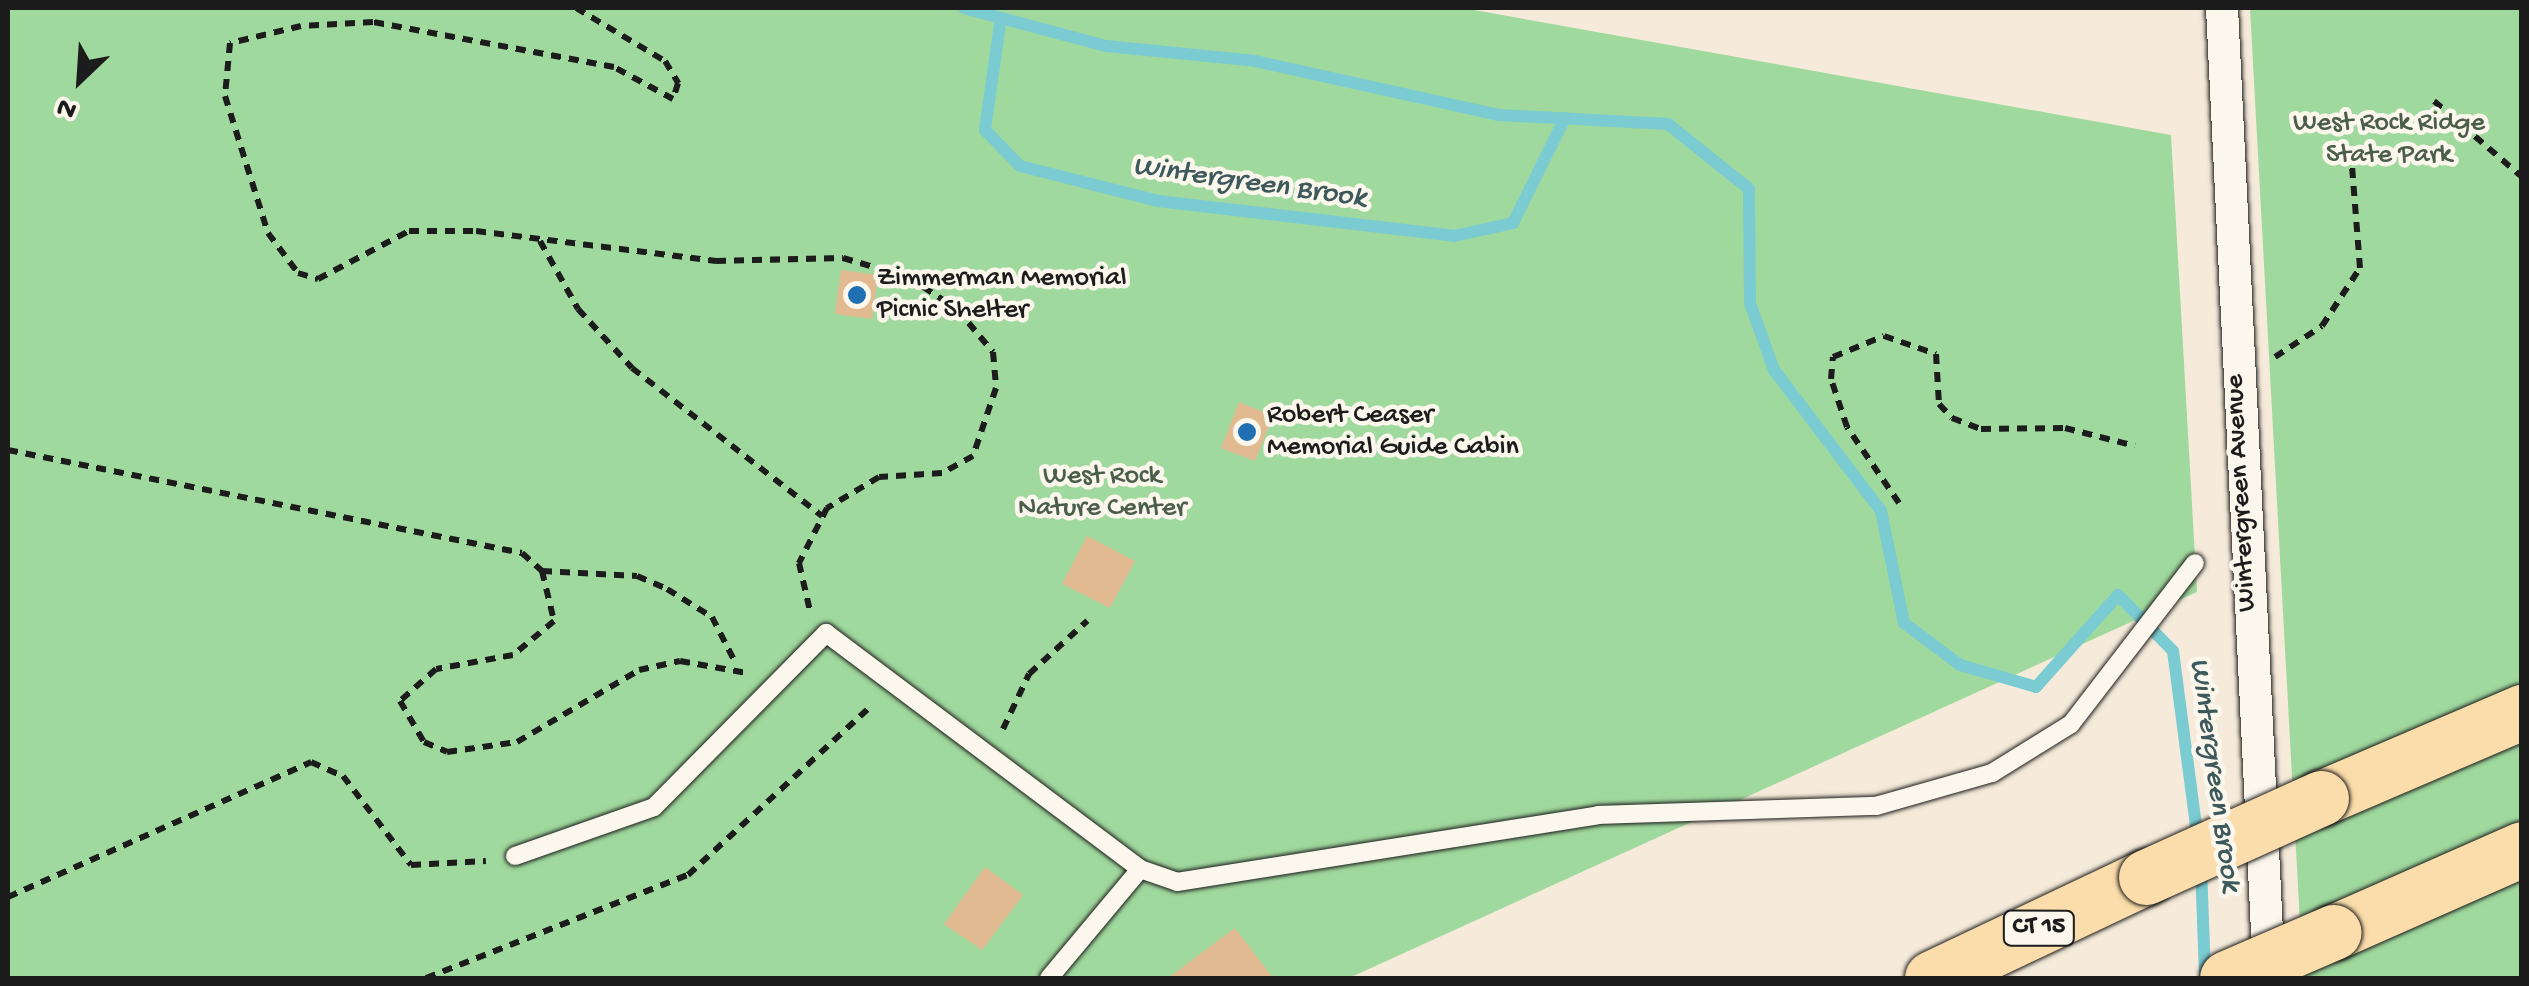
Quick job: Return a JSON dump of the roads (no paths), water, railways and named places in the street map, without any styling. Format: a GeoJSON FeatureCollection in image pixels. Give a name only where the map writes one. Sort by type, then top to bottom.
{"type":"FeatureCollection","features":[{"type":"Feature","properties":{"kind":"highway","name":"CT 15"},"geometry":{"type":"LineString","coordinates":[[1932,978],[2320,798],[2522,712]]}},
{"type":"Feature","properties":{"kind":"highway"},"geometry":{"type":"LineString","coordinates":[[2227,978],[2522,849]]}},
{"type":"Feature","properties":{"kind":"street","name":"Wintergreen Avenue"},"geometry":{"type":"LineString","coordinates":[[2222,8],[2236,372],[2269,978]]}},
{"type":"Feature","properties":{"kind":"lane"},"geometry":{"type":"LineString","coordinates":[[515,856],[654,807],[772,692],[826,633],[994,754],[1140,869],[1177,882],[1598,814],[1876,806],[2020,759],[2070,724],[2170,600],[2195,562]]}},
{"type":"Feature","properties":{"kind":"lane"},"geometry":{"type":"LineString","coordinates":[[1048,978],[1140,869]]}},
{"type":"Feature","properties":{"kind":"waterway","name":"Wintergreen Brook"},"geometry":{"type":"LineString","coordinates":[[964,8],[1106,46],[1255,61],[1498,115],[1668,124],[1749,189],[1750,303],[1774,370],[1881,511],[1904,623],[1960,665],[2036,687],[2118,595],[2173,651],[2198,842]]}},
{"type":"Feature","properties":{"kind":"waterway","name":"Wintergreen Brook"},"geometry":{"type":"LineString","coordinates":[[1000,24],[985,130],[1020,166],[1158,201],[1454,236],[1513,223],[1565,118]]}},
{"type":"Feature","properties":{"kind":"waterway","name":"Wintergreen Brook"},"geometry":{"type":"LineString","coordinates":[[2201,866],[2205,976]]}},
{"type":"Feature","properties":{"kind":"place","name":"Zimmerman Memorial Picnic Shelter"},"geometry":{"type":"Point","coordinates":[857,295]}},
{"type":"Feature","properties":{"kind":"place","name":"Robert Ceaser Memorial Guide Cabin"},"geometry":{"type":"Point","coordinates":[1247,432]}},
{"type":"Feature","properties":{"kind":"park label","name":"West Rock Ridge State Park"},"geometry":{"type":"Point","coordinates":[2389,140]}},
{"type":"Feature","properties":{"kind":"park label","name":"West Rock Nature Center"},"geometry":{"type":"Point","coordinates":[1102,493]}}]}
